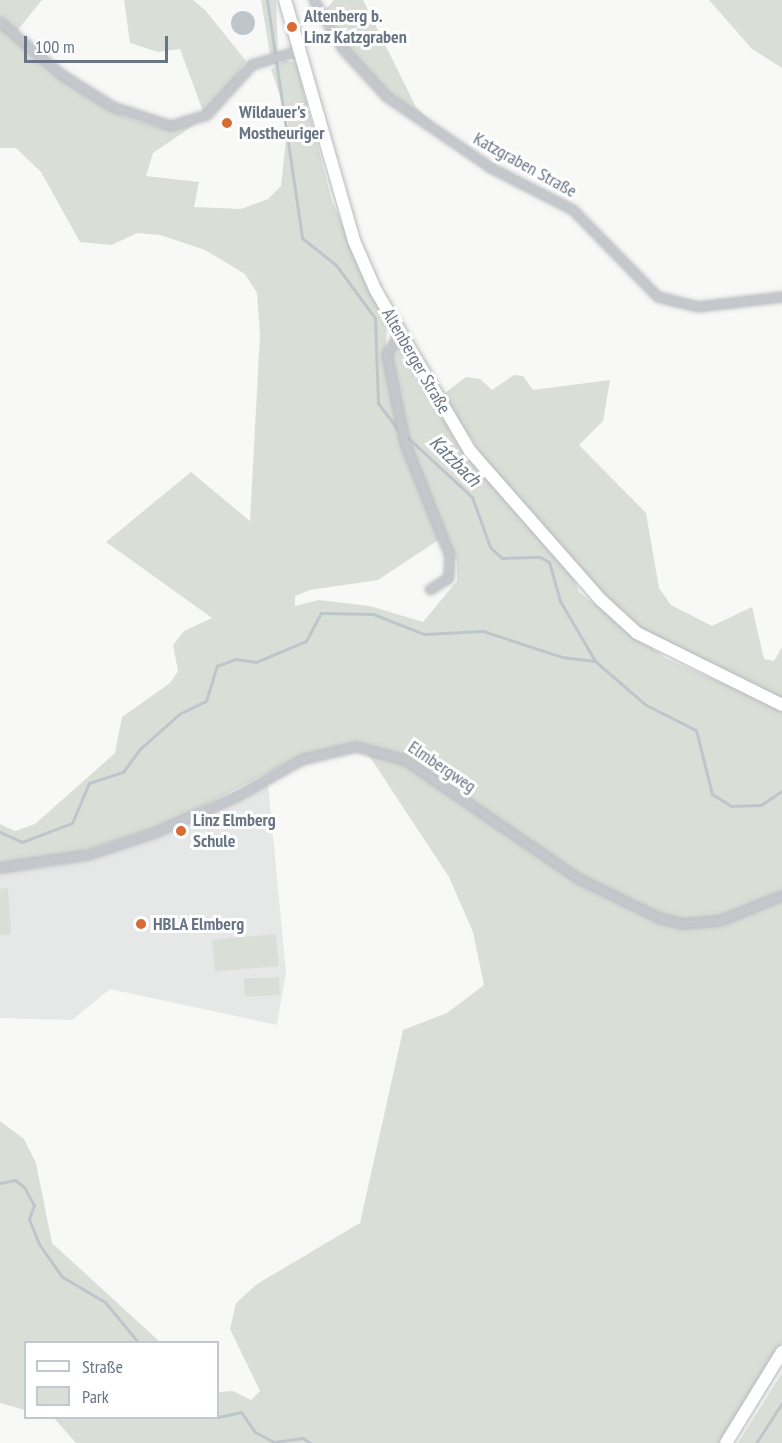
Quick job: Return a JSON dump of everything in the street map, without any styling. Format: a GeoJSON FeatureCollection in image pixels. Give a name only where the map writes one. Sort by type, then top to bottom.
{"type":"FeatureCollection","features":[{"type":"Feature","properties":{"kind":"street","name":"Altenberger Straße"},"geometry":{"type":"LineString","coordinates":[[285,0],[354,241],[400,333],[470,451],[609,608],[672,654],[782,705]]}},
{"type":"Feature","properties":{"kind":"street","name":"Katzgraben Straße"},"geometry":{"type":"LineString","coordinates":[[314,0],[343,49],[387,97],[492,168],[573,210],[658,297],[698,307],[782,297]]}},
{"type":"Feature","properties":{"kind":"street"},"geometry":{"type":"LineString","coordinates":[[0,22],[62,75],[113,107],[151,123],[171,126],[207,116],[240,75],[272,58],[299,51]]}},
{"type":"Feature","properties":{"kind":"street"},"geometry":{"type":"LineString","coordinates":[[400,333],[387,355],[403,433],[450,555],[449,578],[430,590]]}},
{"type":"Feature","properties":{"kind":"street","name":"Elmbergweg"},"geometry":{"type":"LineString","coordinates":[[0,868],[88,855],[155,833],[302,760],[356,747],[405,760],[579,879],[659,918],[683,924],[720,921],[782,896]]}},
{"type":"Feature","properties":{"kind":"street"},"geometry":{"type":"LineString","coordinates":[[726,1443],[782,1352]]}},
{"type":"Feature","properties":{"kind":"shaded area"},"geometry":{"type":"Polygon","coordinates":[[[243,11],[252,14],[255,23],[252,32],[243,35],[234,32],[231,23],[234,14],[243,11]]]}},
{"type":"Feature","properties":{"kind":"shaded area","name":"HBLA Elmberg"},"geometry":{"type":"Polygon","coordinates":[[[268,784],[286,972],[277,1025],[110,989],[72,1020],[0,1018],[0,872],[58,865],[140,842],[268,784]]]}},
{"type":"Feature","properties":{"kind":"green space"},"geometry":{"type":"Polygon","coordinates":[[[0,0],[42,0],[17,31],[0,17],[0,0]]]}},
{"type":"Feature","properties":{"kind":"green space"},"geometry":{"type":"Polygon","coordinates":[[[124,0],[193,0],[206,11],[246,61],[217,104],[204,114],[180,49],[158,52],[130,43],[124,0]]]}},
{"type":"Feature","properties":{"kind":"green space"},"geometry":{"type":"Polygon","coordinates":[[[261,0],[276,0],[278,52],[270,54],[261,0]]]}},
{"type":"Feature","properties":{"kind":"green space"},"geometry":{"type":"Polygon","coordinates":[[[334,0],[363,0],[416,107],[437,128],[383,89],[349,50],[326,9],[334,0]]]}},
{"type":"Feature","properties":{"kind":"green space"},"geometry":{"type":"Polygon","coordinates":[[[709,0],[782,0],[782,68],[752,49],[709,0]]]}},
{"type":"Feature","properties":{"kind":"green space"},"geometry":{"type":"Polygon","coordinates":[[[0,27],[124,117],[156,127],[194,125],[153,153],[146,176],[199,182],[194,207],[241,209],[268,199],[281,186],[288,120],[271,69],[284,61],[296,62],[332,201],[387,326],[385,364],[421,493],[440,539],[378,580],[310,590],[295,596],[295,606],[319,600],[370,606],[423,622],[457,581],[457,562],[409,445],[393,378],[390,350],[397,341],[462,449],[571,571],[579,592],[665,658],[782,709],[782,1343],[721,1443],[76,1443],[55,1419],[219,1419],[219,1392],[233,1391],[251,1400],[260,1391],[230,1329],[236,1303],[257,1284],[360,1223],[403,1030],[447,1013],[484,985],[473,932],[449,877],[360,742],[301,756],[165,825],[68,856],[0,864],[0,824],[15,831],[35,824],[115,753],[122,717],[170,683],[178,671],[173,645],[184,631],[212,618],[106,542],[191,472],[250,521],[260,334],[257,293],[245,274],[205,250],[160,235],[137,233],[112,245],[80,242],[41,172],[16,148],[0,148],[0,27]]]}},
{"type":"Feature","properties":{"kind":"green space"},"geometry":{"type":"Polygon","coordinates":[[[514,375],[523,376],[533,390],[610,380],[603,421],[579,445],[646,513],[659,588],[671,605],[712,626],[752,607],[764,659],[774,661],[782,647],[782,699],[646,632],[624,616],[492,470],[442,395],[466,377],[480,379],[492,390],[514,375]]]}},
{"type":"Feature","properties":{"kind":"green space"},"geometry":{"type":"Polygon","coordinates":[[[8,888],[11,934],[0,935],[0,889],[8,888]]]}},
{"type":"Feature","properties":{"kind":"green space"},"geometry":{"type":"Polygon","coordinates":[[[276,934],[279,966],[215,971],[212,940],[276,934]]]}},
{"type":"Feature","properties":{"kind":"green space"},"geometry":{"type":"Polygon","coordinates":[[[279,977],[280,995],[245,997],[244,979],[279,977]]]}},
{"type":"Feature","properties":{"kind":"green space"},"geometry":{"type":"Polygon","coordinates":[[[0,1121],[24,1139],[36,1163],[52,1243],[159,1341],[24,1341],[24,1410],[0,1403],[0,1121]]]}},
{"type":"Feature","properties":{"kind":"green space"},"geometry":{"type":"Polygon","coordinates":[[[782,1373],[782,1443],[738,1443],[782,1373]]]}},
{"type":"Feature","properties":{"kind":"waterway","name":"Katzbach"},"geometry":{"type":"LineString","coordinates":[[267,0],[302,238],[336,265],[375,318],[378,403],[400,432]]}},
{"type":"Feature","properties":{"kind":"waterway","name":"Katzbach"},"geometry":{"type":"LineString","coordinates":[[406,436],[472,497],[490,547],[502,558],[540,557],[549,562],[560,601],[595,661],[646,705],[696,730],[712,794],[731,806],[761,805],[782,791]]}},
{"type":"Feature","properties":{"kind":"waterway"},"geometry":{"type":"LineString","coordinates":[[0,832],[22,842],[72,823],[89,783],[123,772],[140,749],[179,714],[206,701],[217,666],[235,659],[256,662],[306,641],[321,613],[373,614],[424,634],[483,631],[562,657],[595,661]]}},
{"type":"Feature","properties":{"kind":"waterway"},"geometry":{"type":"LineString","coordinates":[[0,1183],[15,1180],[24,1187],[34,1205],[29,1219],[39,1244],[61,1276],[105,1302],[137,1341]]}},
{"type":"Feature","properties":{"kind":"waterway","name":"Katzbach"},"geometry":{"type":"LineString","coordinates":[[756,1443],[782,1403]]}},
{"type":"Feature","properties":{"kind":"waterway"},"geometry":{"type":"LineString","coordinates":[[219,1417],[241,1412],[255,1432],[274,1442],[303,1438],[310,1443]]}},
{"type":"Feature","properties":{"kind":"place","name":"Altenberg b. Linz Katzgraben"},"geometry":{"type":"Point","coordinates":[292,27]}},
{"type":"Feature","properties":{"kind":"place","name":"Wildauer's Mostheuriger"},"geometry":{"type":"Point","coordinates":[227,123]}},
{"type":"Feature","properties":{"kind":"place","name":"Linz Elmberg Schule"},"geometry":{"type":"Point","coordinates":[181,831]}},
{"type":"Feature","properties":{"kind":"place","name":"HBLA Elmberg"},"geometry":{"type":"Point","coordinates":[141,924]}}]}
